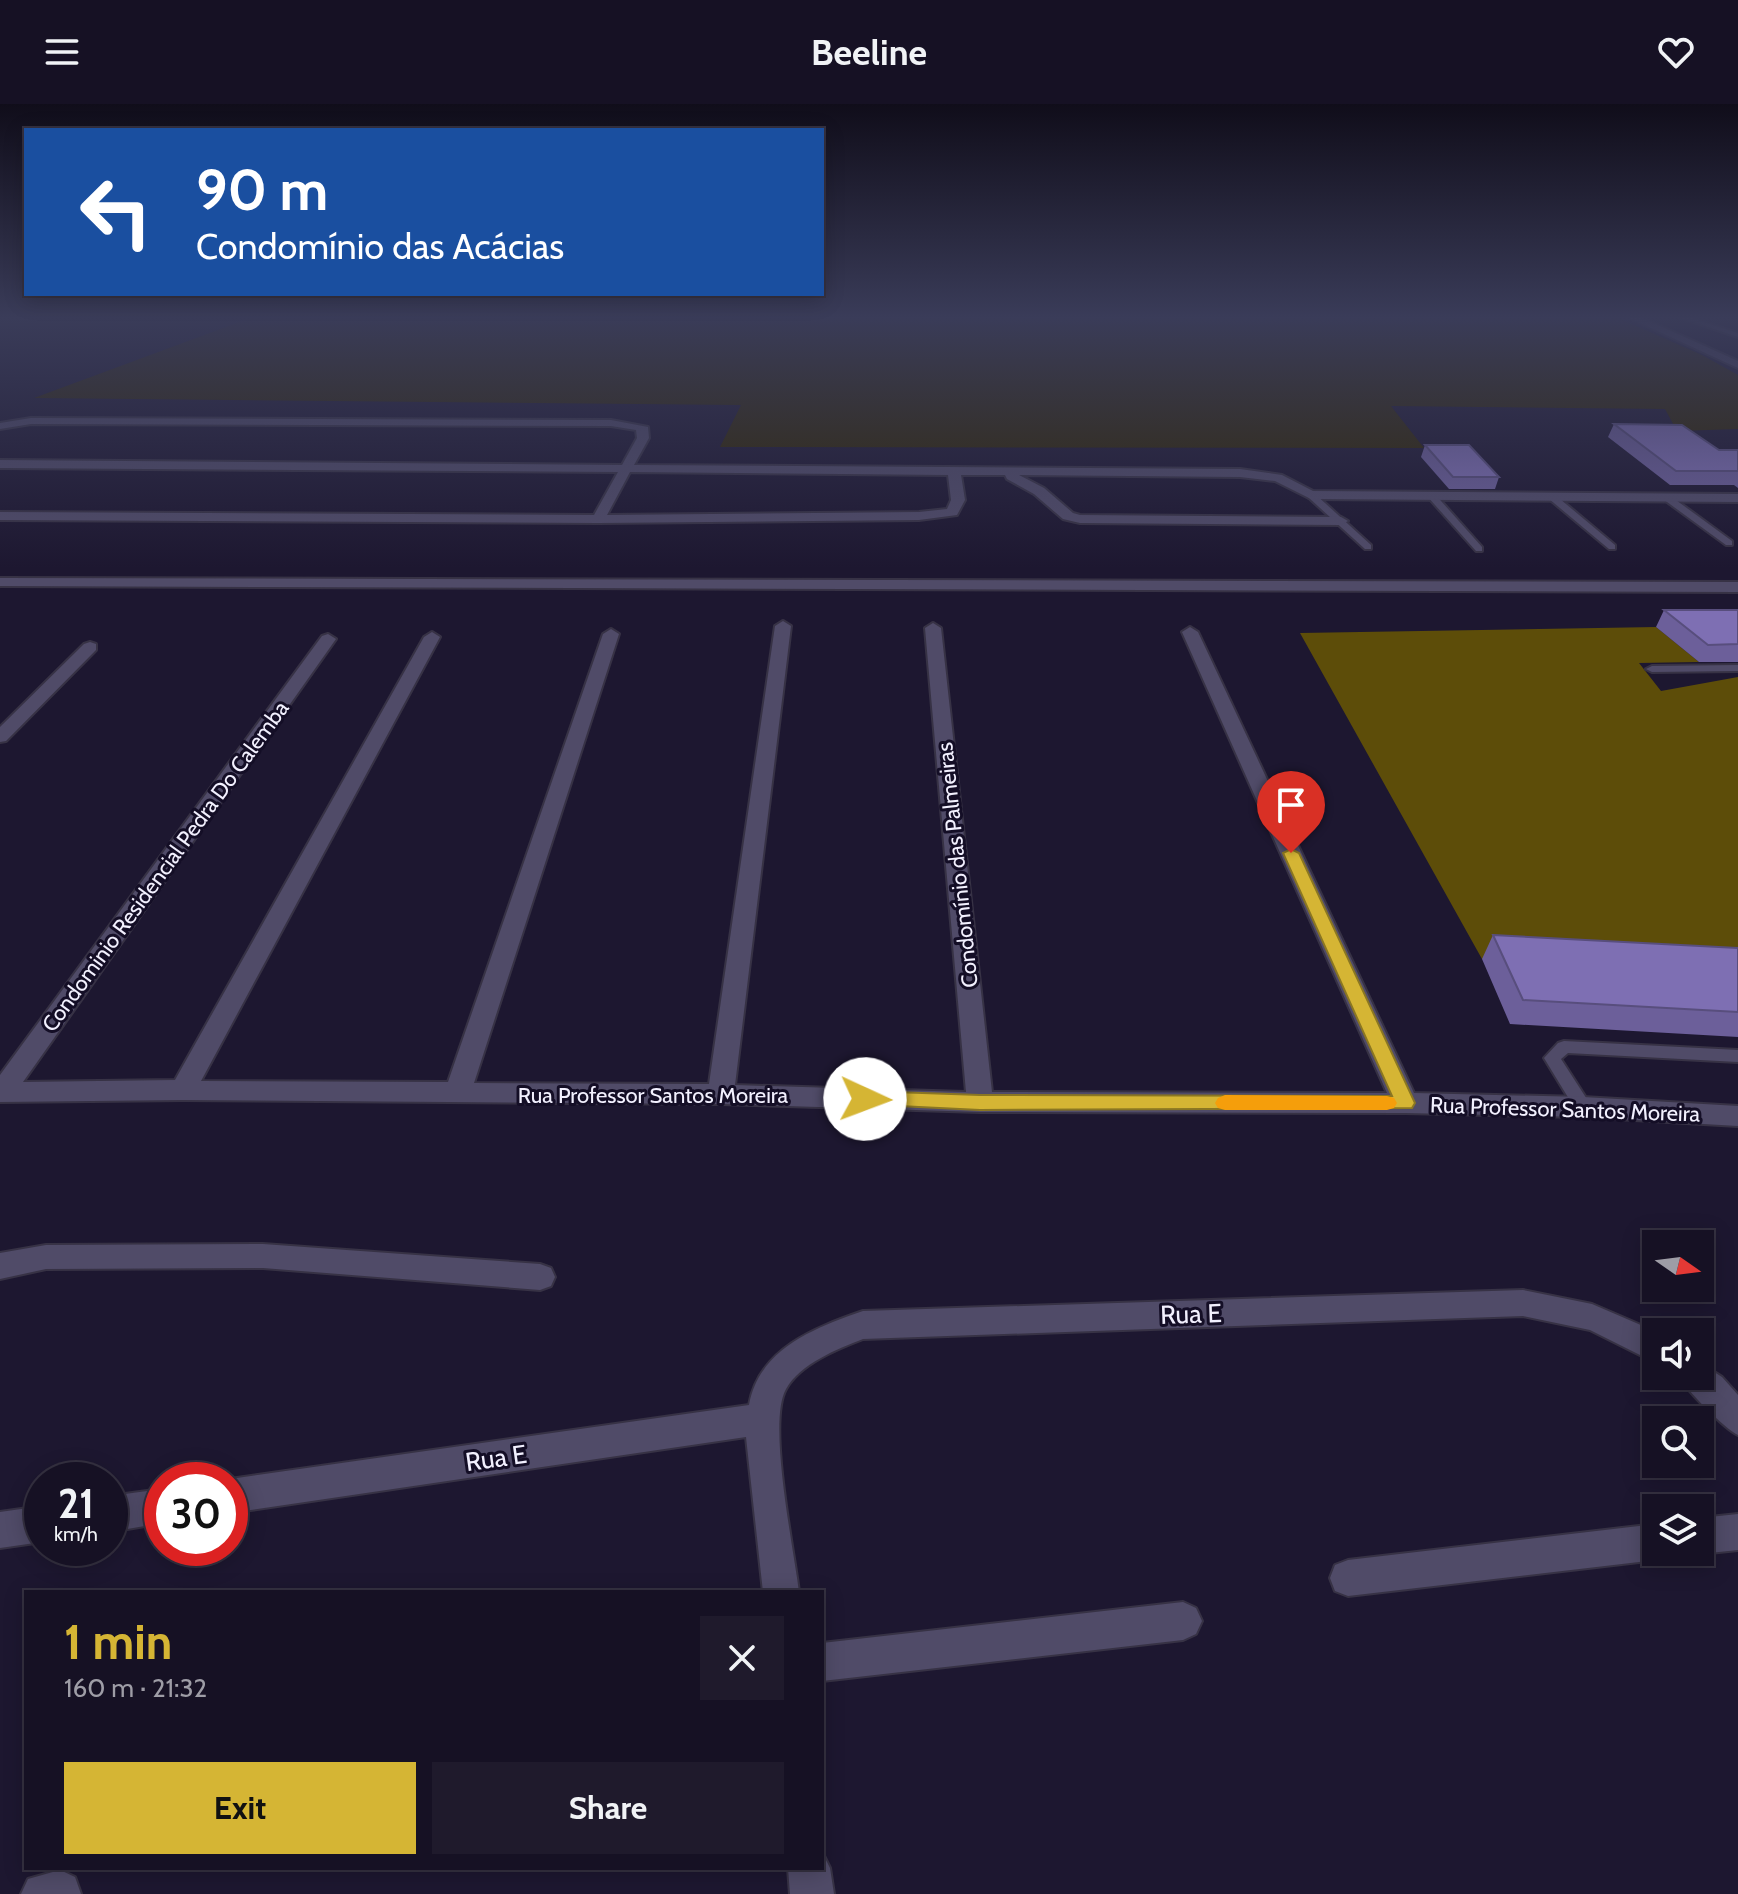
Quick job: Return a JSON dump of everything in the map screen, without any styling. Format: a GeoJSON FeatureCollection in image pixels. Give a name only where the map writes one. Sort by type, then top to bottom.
{"type":"FeatureCollection","features":[{"type":"Feature","properties":{"kind":"street"},"geometry":{"type":"LineString","coordinates":[[0,426],[31,421],[624,423],[642,427],[644,431],[626,470],[598,519]]}},
{"type":"Feature","properties":{"kind":"street"},"geometry":{"type":"LineString","coordinates":[[0,464],[1240,473],[1278,478],[1311,495],[1738,498]]}},
{"type":"Feature","properties":{"kind":"street"},"geometry":{"type":"LineString","coordinates":[[0,516],[598,519],[943,515],[952,512],[958,500],[954,473]]}},
{"type":"Feature","properties":{"kind":"street"},"geometry":{"type":"LineString","coordinates":[[1005,473],[1039,491],[1068,516],[1080,519],[1341,521]]}},
{"type":"Feature","properties":{"kind":"street"},"geometry":{"type":"LineString","coordinates":[[0,582],[1738,587]]}},
{"type":"Feature","properties":{"kind":"street"},"geometry":{"type":"LineString","coordinates":[[721,1094],[783,626]]}},
{"type":"Feature","properties":{"kind":"street","name":"Condomínio das Palmeiras"},"geometry":{"type":"LineString","coordinates":[[933,628],[980,1102]]}},
{"type":"Feature","properties":{"kind":"street"},"geometry":{"type":"LineString","coordinates":[[1190,632],[1405,1103]]}},
{"type":"Feature","properties":{"kind":"street"},"geometry":{"type":"LineString","coordinates":[[457,1094],[611,634]]}},
{"type":"Feature","properties":{"kind":"street"},"geometry":{"type":"LineString","coordinates":[[183,1090],[432,637]]}},
{"type":"Feature","properties":{"kind":"street","name":"Condominio Residencial Pedra Do Calemba"},"geometry":{"type":"LineString","coordinates":[[1,1092],[328,639]]}},
{"type":"Feature","properties":{"kind":"street"},"geometry":{"type":"LineString","coordinates":[[0,737],[90,647]]}},
{"type":"Feature","properties":{"kind":"street","name":"Rua Professor Santos Moreira"},"geometry":{"type":"LineString","coordinates":[[1,1092],[183,1090],[721,1094],[980,1102],[1405,1103],[1583,1107],[1738,1116]]}},
{"type":"Feature","properties":{"kind":"street"},"geometry":{"type":"LineString","coordinates":[[0,1266],[46,1257],[263,1256],[540,1277]]}},
{"type":"Feature","properties":{"kind":"street","name":"Rua E"},"geometry":{"type":"LineString","coordinates":[[781,1590],[763,1450],[763,1419],[772,1381],[799,1357],[830,1336],[863,1325],[1523,1303],[1573,1310],[1623,1328],[1642,1340]]}},
{"type":"Feature","properties":{"kind":"street"},"geometry":{"type":"LineString","coordinates":[[1713,1390],[1738,1419]]}},
{"type":"Feature","properties":{"kind":"street","name":"Rua E"},"geometry":{"type":"LineString","coordinates":[[248,1493],[763,1419]]}},
{"type":"Feature","properties":{"kind":"street"},"geometry":{"type":"LineString","coordinates":[[0,1530],[24,1527]]}},
{"type":"Feature","properties":{"kind":"street"},"geometry":{"type":"LineString","coordinates":[[1714,1535],[1738,1532]]}},
{"type":"Feature","properties":{"kind":"street"},"geometry":{"type":"LineString","coordinates":[[1348,1578],[1642,1544]]}},
{"type":"Feature","properties":{"kind":"street"},"geometry":{"type":"LineString","coordinates":[[824,1662],[1183,1621]]}},
{"type":"Feature","properties":{"kind":"street"},"geometry":{"type":"LineString","coordinates":[[809,1870],[812,1894]]}},
{"type":"Feature","properties":{"kind":"lane"},"geometry":{"type":"LineString","coordinates":[[1430,494],[1479,549]]}},
{"type":"Feature","properties":{"kind":"lane"},"geometry":{"type":"LineString","coordinates":[[1311,495],[1368,547]]}},
{"type":"Feature","properties":{"kind":"lane"},"geometry":{"type":"LineString","coordinates":[[1551,496],[1612,547]]}},
{"type":"Feature","properties":{"kind":"lane"},"geometry":{"type":"LineString","coordinates":[[1666,497],[1729,543]]}},
{"type":"Feature","properties":{"kind":"lane"},"geometry":{"type":"LineString","coordinates":[[1652,669],[1738,668]]}},
{"type":"Feature","properties":{"kind":"lane"},"geometry":{"type":"LineString","coordinates":[[1583,1107],[1552,1058],[1564,1047],[1738,1056]]}},
{"type":"Feature","properties":{"kind":"shaded area"},"geometry":{"type":"Polygon","coordinates":[[[290,401],[1738,401],[1738,429],[1677,431],[1665,409],[1391,406],[1424,448],[720,447],[741,405],[290,401]]]}},
{"type":"Feature","properties":{"kind":"shaded area"},"geometry":{"type":"Polygon","coordinates":[[[1656,627],[1699,662],[1639,663],[1661,691],[1738,677],[1738,973],[1482,959],[1300,633],[1656,627]]]}},
{"type":"Feature","properties":{"kind":"building"},"geometry":{"type":"Polygon","coordinates":[[[1614,424],[1682,425],[1719,450],[1738,450],[1738,471],[1676,471],[1614,424]]]}},
{"type":"Feature","properties":{"kind":"building"},"geometry":{"type":"Polygon","coordinates":[[[1425,445],[1469,445],[1499,477],[1453,477],[1425,445]]]}},
{"type":"Feature","properties":{"kind":"building"},"geometry":{"type":"Polygon","coordinates":[[[1664,610],[1738,610],[1738,644],[1708,645],[1664,610]]]}},
{"type":"Feature","properties":{"kind":"building"},"geometry":{"type":"Polygon","coordinates":[[[1493,935],[1738,948],[1738,1012],[1523,1000],[1493,935]]]}},
{"type":"Feature","properties":{"kind":"slow traffic"},"geometry":{"type":"LineString","coordinates":[[1225,1103],[1387,1103]]}},
{"type":"Feature","properties":{"kind":"route"},"geometry":{"type":"LineString","coordinates":[[865,1099],[1405,1103],[1291,853]]}}]}
